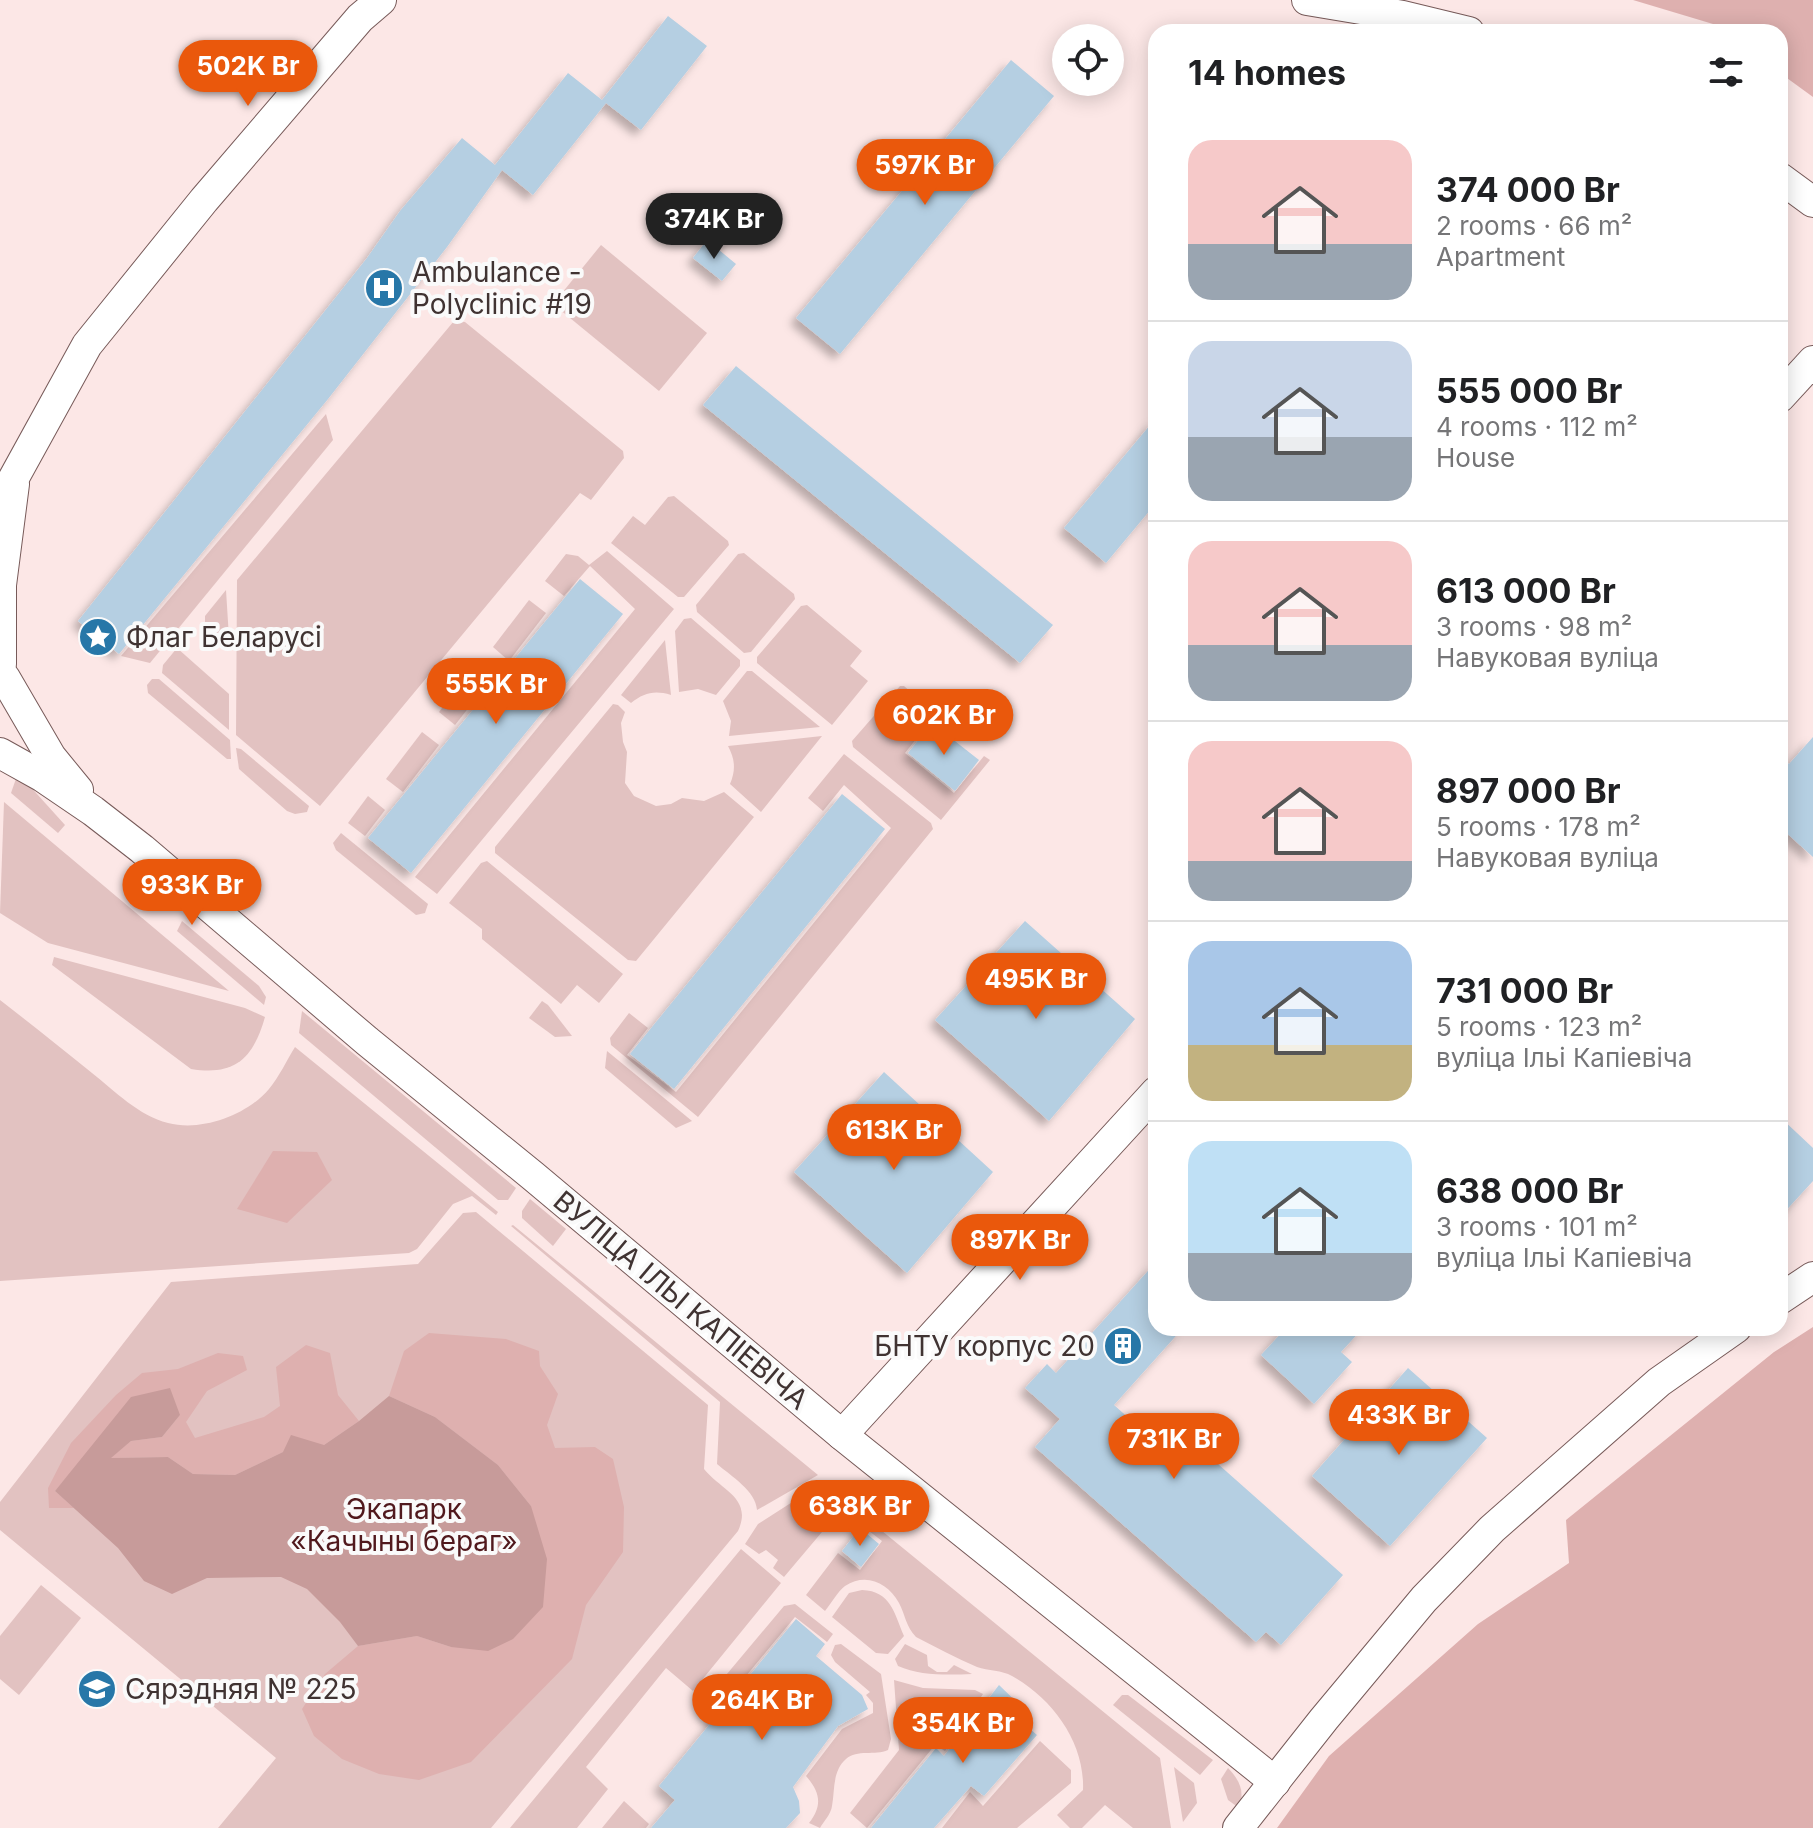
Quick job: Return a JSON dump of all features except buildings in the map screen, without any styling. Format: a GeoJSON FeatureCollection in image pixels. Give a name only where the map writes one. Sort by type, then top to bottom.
{"type":"FeatureCollection","features":[{"type":"Feature","properties":{"kind":"street"},"geometry":{"type":"LineString","coordinates":[[1307,0],[1436,24]]}},
{"type":"Feature","properties":{"kind":"street"},"geometry":{"type":"LineString","coordinates":[[0,503],[87,345],[204,200],[371,6]]}},
{"type":"Feature","properties":{"kind":"street"},"geometry":{"type":"LineString","coordinates":[[1788,184],[1813,202]]}},
{"type":"Feature","properties":{"kind":"street"},"geometry":{"type":"LineString","coordinates":[[1788,388],[1813,361]]}},
{"type":"Feature","properties":{"kind":"street"},"geometry":{"type":"LineString","coordinates":[[1,677],[1,585],[5,538],[14,482],[24,461]]}},
{"type":"Feature","properties":{"kind":"street","name":"ВУЛІЦА ІЛЬІ КАПІЕВІЧА"},"geometry":{"type":"LineString","coordinates":[[1,677],[51,757],[93,811]]}},
{"type":"Feature","properties":{"kind":"street","name":"ВУЛІЦА ІЛЬІ КАПІЕВІЧА"},"geometry":{"type":"LineString","coordinates":[[0,753],[27,766],[142,849],[367,1041],[842,1435],[1275,1782]]}},
{"type":"Feature","properties":{"kind":"street"},"geometry":{"type":"LineString","coordinates":[[842,1435],[1148,1101]]}},
{"type":"Feature","properties":{"kind":"street"},"geometry":{"type":"LineString","coordinates":[[1788,1294],[1813,1277]]}},
{"type":"Feature","properties":{"kind":"street"},"geometry":{"type":"LineString","coordinates":[[1238,1828],[1424,1599],[1492,1529],[1659,1382],[1725,1336]]}},
{"type":"Feature","properties":{"kind":"green space"},"geometry":{"type":"Polygon","coordinates":[[[601,245],[707,333],[659,391],[553,304],[601,245]]]}},
{"type":"Feature","properties":{"kind":"green space"},"geometry":{"type":"Polygon","coordinates":[[[454,321],[465,322],[623,451],[624,458],[591,500],[580,493],[320,806],[236,735],[237,580],[454,321]]]}},
{"type":"Feature","properties":{"kind":"green space"},"geometry":{"type":"Polygon","coordinates":[[[326,414],[333,440],[150,663],[121,656],[326,414]]]}},
{"type":"Feature","properties":{"kind":"green space"},"geometry":{"type":"Polygon","coordinates":[[[674,496],[729,545],[684,597],[678,597],[611,543],[633,516],[645,525],[668,497],[674,496]]]}},
{"type":"Feature","properties":{"kind":"green space"},"geometry":{"type":"Polygon","coordinates":[[[607,551],[674,609],[437,894],[415,877],[635,609],[590,566],[564,596],[545,581],[566,554],[578,556],[589,565],[607,551]]]}},
{"type":"Feature","properties":{"kind":"green space"},"geometry":{"type":"Polygon","coordinates":[[[744,553],[794,594],[795,599],[751,652],[744,653],[697,612],[696,605],[738,554],[744,553]]]}},
{"type":"Feature","properties":{"kind":"green space"},"geometry":{"type":"Polygon","coordinates":[[[226,590],[229,638],[223,640],[205,622],[205,616],[226,590]]]}},
{"type":"Feature","properties":{"kind":"green space"},"geometry":{"type":"Polygon","coordinates":[[[529,600],[546,613],[509,661],[493,647],[529,600]]]}},
{"type":"Feature","properties":{"kind":"green space"},"geometry":{"type":"Polygon","coordinates":[[[807,605],[862,651],[850,666],[868,681],[832,725],[757,663],[757,657],[801,606],[807,605]]]}},
{"type":"Feature","properties":{"kind":"green space"},"geometry":{"type":"Polygon","coordinates":[[[691,618],[740,660],[740,666],[716,695],[698,689],[679,692],[675,631],[684,619],[691,618]]]}},
{"type":"Feature","properties":{"kind":"green space"},"geometry":{"type":"Polygon","coordinates":[[[665,640],[671,695],[650,693],[631,703],[621,695],[665,640]]]}},
{"type":"Feature","properties":{"kind":"green space"},"geometry":{"type":"Polygon","coordinates":[[[177,648],[229,694],[229,730],[162,673],[163,665],[177,648]]]}},
{"type":"Feature","properties":{"kind":"green space"},"geometry":{"type":"Polygon","coordinates":[[[475,665],[492,678],[455,725],[439,712],[475,665]]]}},
{"type":"Feature","properties":{"kind":"green space"},"geometry":{"type":"Polygon","coordinates":[[[747,671],[752,671],[820,727],[729,736],[731,721],[723,701],[747,671]]]}},
{"type":"Feature","properties":{"kind":"green space"},"geometry":{"type":"Polygon","coordinates":[[[152,679],[159,679],[230,740],[231,759],[227,759],[148,693],[147,685],[152,679]]]}},
{"type":"Feature","properties":{"kind":"green space"},"geometry":{"type":"Polygon","coordinates":[[[900,686],[904,686],[936,714],[905,753],[954,793],[984,756],[990,760],[941,820],[853,747],[852,741],[900,686]]]}},
{"type":"Feature","properties":{"kind":"green space"},"geometry":{"type":"Polygon","coordinates":[[[613,704],[625,712],[621,723],[627,752],[625,783],[634,796],[656,806],[671,804],[682,798],[704,801],[724,792],[754,817],[636,961],[628,960],[495,853],[495,847],[613,704]]]}},
{"type":"Feature","properties":{"kind":"green space"},"geometry":{"type":"Polygon","coordinates":[[[422,732],[439,745],[403,792],[386,779],[422,732]]]}},
{"type":"Feature","properties":{"kind":"green space"},"geometry":{"type":"Polygon","coordinates":[[[822,736],[761,812],[730,784],[734,765],[728,746],[822,736]]]}},
{"type":"Feature","properties":{"kind":"green space"},"geometry":{"type":"Polygon","coordinates":[[[236,748],[309,806],[307,812],[295,814],[287,811],[239,769],[236,748]]]}},
{"type":"Feature","properties":{"kind":"green space"},"geometry":{"type":"Polygon","coordinates":[[[844,754],[931,823],[933,829],[698,1117],[611,1045],[610,1038],[629,1013],[648,1028],[627,1055],[676,1092],[891,828],[844,785],[823,811],[808,798],[844,754]]]}},
{"type":"Feature","properties":{"kind":"green space"},"geometry":{"type":"Polygon","coordinates":[[[18,773],[65,825],[58,833],[11,793],[18,773]]]}},
{"type":"Feature","properties":{"kind":"green space"},"geometry":{"type":"Polygon","coordinates":[[[368,796],[385,810],[365,836],[348,823],[368,796]]]}},
{"type":"Feature","properties":{"kind":"green space"},"geometry":{"type":"Polygon","coordinates":[[[4,802],[229,991],[48,943],[0,913],[4,802]]]}},
{"type":"Feature","properties":{"kind":"green space"},"geometry":{"type":"Polygon","coordinates":[[[341,833],[428,904],[425,913],[416,915],[336,850],[333,843],[341,833]]]}},
{"type":"Feature","properties":{"kind":"green space"},"geometry":{"type":"Polygon","coordinates":[[[487,861],[623,974],[599,1003],[577,985],[561,1004],[482,939],[482,929],[449,903],[481,863],[487,861]]]}},
{"type":"Feature","properties":{"kind":"green space"},"geometry":{"type":"Polygon","coordinates":[[[182,921],[259,986],[266,997],[264,1005],[177,931],[182,921]]]}},
{"type":"Feature","properties":{"kind":"green space"},"geometry":{"type":"Polygon","coordinates":[[[54,957],[245,1008],[265,1017],[255,1044],[240,1061],[219,1070],[191,1069],[52,965],[54,957]]]}},
{"type":"Feature","properties":{"kind":"green space"},"geometry":{"type":"Polygon","coordinates":[[[0,1000],[137,1109],[168,1123],[209,1123],[249,1107],[269,1089],[295,1047],[498,1212],[496,1215],[472,1196],[453,1204],[417,1249],[409,1253],[0,1281],[0,1000]]]}},
{"type":"Feature","properties":{"kind":"green space"},"geometry":{"type":"Polygon","coordinates":[[[542,1001],[572,1036],[555,1037],[529,1018],[542,1001]]]}},
{"type":"Feature","properties":{"kind":"green space"},"geometry":{"type":"Polygon","coordinates":[[[302,1011],[516,1188],[508,1200],[498,1200],[299,1033],[302,1011]]]}},
{"type":"Feature","properties":{"kind":"green space"},"geometry":{"type":"Polygon","coordinates":[[[607,1051],[692,1121],[676,1128],[605,1068],[607,1051]]]}},
{"type":"Feature","properties":{"kind":"green space"},"geometry":{"type":"Polygon","coordinates":[[[530,1199],[566,1229],[553,1246],[522,1218],[522,1211],[530,1199]]]}},
{"type":"Feature","properties":{"kind":"green space","name":"Экапарк «Качыны бераг»"},"geometry":{"type":"Polygon","coordinates":[[[476,1212],[708,1405],[704,1469],[739,1503],[742,1520],[738,1531],[491,1828],[218,1828],[276,1758],[0,1530],[0,1502],[171,1282],[418,1264],[463,1213],[476,1212]]]}},
{"type":"Feature","properties":{"kind":"green space"},"geometry":{"type":"Polygon","coordinates":[[[513,1225],[818,1475],[757,1510],[748,1490],[717,1464],[720,1402],[513,1225]]]}},
{"type":"Feature","properties":{"kind":"green space"},"geometry":{"type":"Polygon","coordinates":[[[825,1481],[849,1500],[784,1577],[773,1568],[778,1560],[766,1550],[759,1554],[745,1544],[758,1524],[825,1481]]]}},
{"type":"Feature","properties":{"kind":"green space"},"geometry":{"type":"Polygon","coordinates":[[[860,1513],[1160,1758],[1171,1828],[1133,1828],[1105,1805],[1082,1828],[1070,1828],[1057,1815],[1083,1790],[1079,1756],[1064,1724],[1041,1697],[1008,1674],[977,1667],[916,1637],[901,1607],[883,1585],[868,1580],[853,1582],[837,1594],[825,1611],[806,1595],[838,1553],[860,1570],[882,1541],[860,1524],[855,1530],[849,1526],[860,1513]]]}},
{"type":"Feature","properties":{"kind":"green space"},"geometry":{"type":"Polygon","coordinates":[[[741,1549],[781,1583],[693,1691],[666,1668],[586,1767],[608,1789],[577,1828],[510,1828],[741,1549]]]}},
{"type":"Feature","properties":{"kind":"green space"},"geometry":{"type":"Polygon","coordinates":[[[41,1585],[81,1618],[19,1695],[0,1679],[0,1636],[41,1585]]]}},
{"type":"Feature","properties":{"kind":"green space"},"geometry":{"type":"Polygon","coordinates":[[[872,1591],[885,1599],[904,1636],[888,1654],[876,1653],[832,1617],[849,1593],[872,1591]]]}},
{"type":"Feature","properties":{"kind":"green space"},"geometry":{"type":"Polygon","coordinates":[[[795,1604],[833,1634],[827,1642],[795,1617],[717,1711],[706,1699],[784,1606],[795,1604]]]}},
{"type":"Feature","properties":{"kind":"green space"},"geometry":{"type":"Polygon","coordinates":[[[841,1644],[881,1674],[891,1739],[888,1750],[855,1754],[842,1764],[836,1775],[829,1815],[820,1828],[809,1823],[818,1799],[806,1776],[842,1729],[873,1713],[873,1703],[866,1695],[870,1692],[831,1655],[835,1645],[841,1644]]]}},
{"type":"Feature","properties":{"kind":"green space"},"geometry":{"type":"Polygon","coordinates":[[[905,1644],[927,1655],[928,1666],[937,1672],[947,1672],[954,1665],[972,1674],[925,1673],[898,1666],[895,1659],[905,1644]]]}},
{"type":"Feature","properties":{"kind":"green space"},"geometry":{"type":"Polygon","coordinates":[[[894,1680],[923,1688],[975,1690],[983,1694],[945,1751],[935,1745],[867,1828],[850,1813],[899,1750],[894,1680]]]}},
{"type":"Feature","properties":{"kind":"green space"},"geometry":{"type":"Polygon","coordinates":[[[1122,1695],[1128,1695],[1213,1760],[1200,1775],[1113,1705],[1122,1695]]]}},
{"type":"Feature","properties":{"kind":"green space"},"geometry":{"type":"Polygon","coordinates":[[[1040,1741],[1071,1770],[1071,1783],[1017,1828],[942,1828],[970,1792],[983,1806],[1040,1741]]]}},
{"type":"Feature","properties":{"kind":"green space"},"geometry":{"type":"Polygon","coordinates":[[[1174,1767],[1194,1783],[1197,1803],[1183,1822],[1174,1767]]]}},
{"type":"Feature","properties":{"kind":"green space"},"geometry":{"type":"Polygon","coordinates":[[[1228,1768],[1240,1786],[1242,1796],[1239,1808],[1228,1800],[1221,1779],[1228,1768]]]}},
{"type":"Feature","properties":{"kind":"green space"},"geometry":{"type":"Polygon","coordinates":[[[624,1801],[649,1824],[646,1828],[602,1828],[624,1801]]]}},
{"type":"Feature","properties":{"kind":"shaded area"},"geometry":{"type":"Polygon","coordinates":[[[1633,0],[1813,0],[1813,97],[1788,79],[1788,24],[1713,24],[1633,0]]]}},
{"type":"Feature","properties":{"kind":"shaded area"},"geometry":{"type":"Polygon","coordinates":[[[273,1151],[317,1152],[332,1180],[287,1223],[237,1209],[273,1151]]]}},
{"type":"Feature","properties":{"kind":"shaded area"},"geometry":{"type":"Polygon","coordinates":[[[1813,1327],[1813,1828],[1277,1828],[1329,1756],[1478,1624],[1569,1563],[1566,1520],[1774,1352],[1813,1327]]]}},
{"type":"Feature","properties":{"kind":"shaded area"},"geometry":{"type":"Polygon","coordinates":[[[429,1333],[506,1339],[539,1351],[540,1366],[558,1394],[547,1425],[555,1448],[595,1447],[613,1459],[624,1507],[623,1552],[586,1605],[572,1659],[471,1762],[419,1780],[379,1774],[342,1759],[314,1736],[302,1709],[325,1674],[358,1646],[417,1636],[451,1647],[531,1506],[498,1465],[435,1417],[389,1396],[404,1351],[429,1333]]]}},
{"type":"Feature","properties":{"kind":"shaded area"},"geometry":{"type":"Polygon","coordinates":[[[306,1345],[330,1353],[338,1395],[359,1421],[324,1445],[283,1452],[235,1475],[193,1474],[168,1457],[110,1458],[131,1441],[162,1437],[180,1415],[87,1454],[55,1491],[74,1508],[49,1508],[48,1488],[71,1443],[116,1395],[142,1373],[178,1369],[218,1353],[243,1356],[247,1370],[207,1391],[186,1422],[195,1438],[264,1417],[280,1406],[276,1367],[306,1345]]]}},
{"type":"Feature","properties":{"kind":"shaded area"},"geometry":{"type":"Polygon","coordinates":[[[170,1388],[180,1415],[162,1437],[131,1441],[111,1458],[168,1457],[193,1474],[235,1475],[283,1452],[291,1435],[324,1445],[389,1396],[435,1417],[498,1465],[531,1506],[547,1559],[543,1607],[513,1639],[488,1651],[451,1647],[417,1636],[358,1646],[340,1622],[307,1589],[281,1577],[207,1578],[172,1594],[144,1581],[118,1548],[55,1491],[131,1397],[170,1388]]]}},
{"type":"Feature","properties":{"kind":"place","name":"Ambulance - Polyclinic #19"},"geometry":{"type":"Point","coordinates":[384,288]}},
{"type":"Feature","properties":{"kind":"place","name":"Флаг Беларусі"},"geometry":{"type":"Point","coordinates":[98,637]}},
{"type":"Feature","properties":{"kind":"place","name":"БНТУ корпус 20"},"geometry":{"type":"Point","coordinates":[1123,1346]}},
{"type":"Feature","properties":{"kind":"place","name":"Сярэдняя № 225"},"geometry":{"type":"Point","coordinates":[97,1689]}}]}
